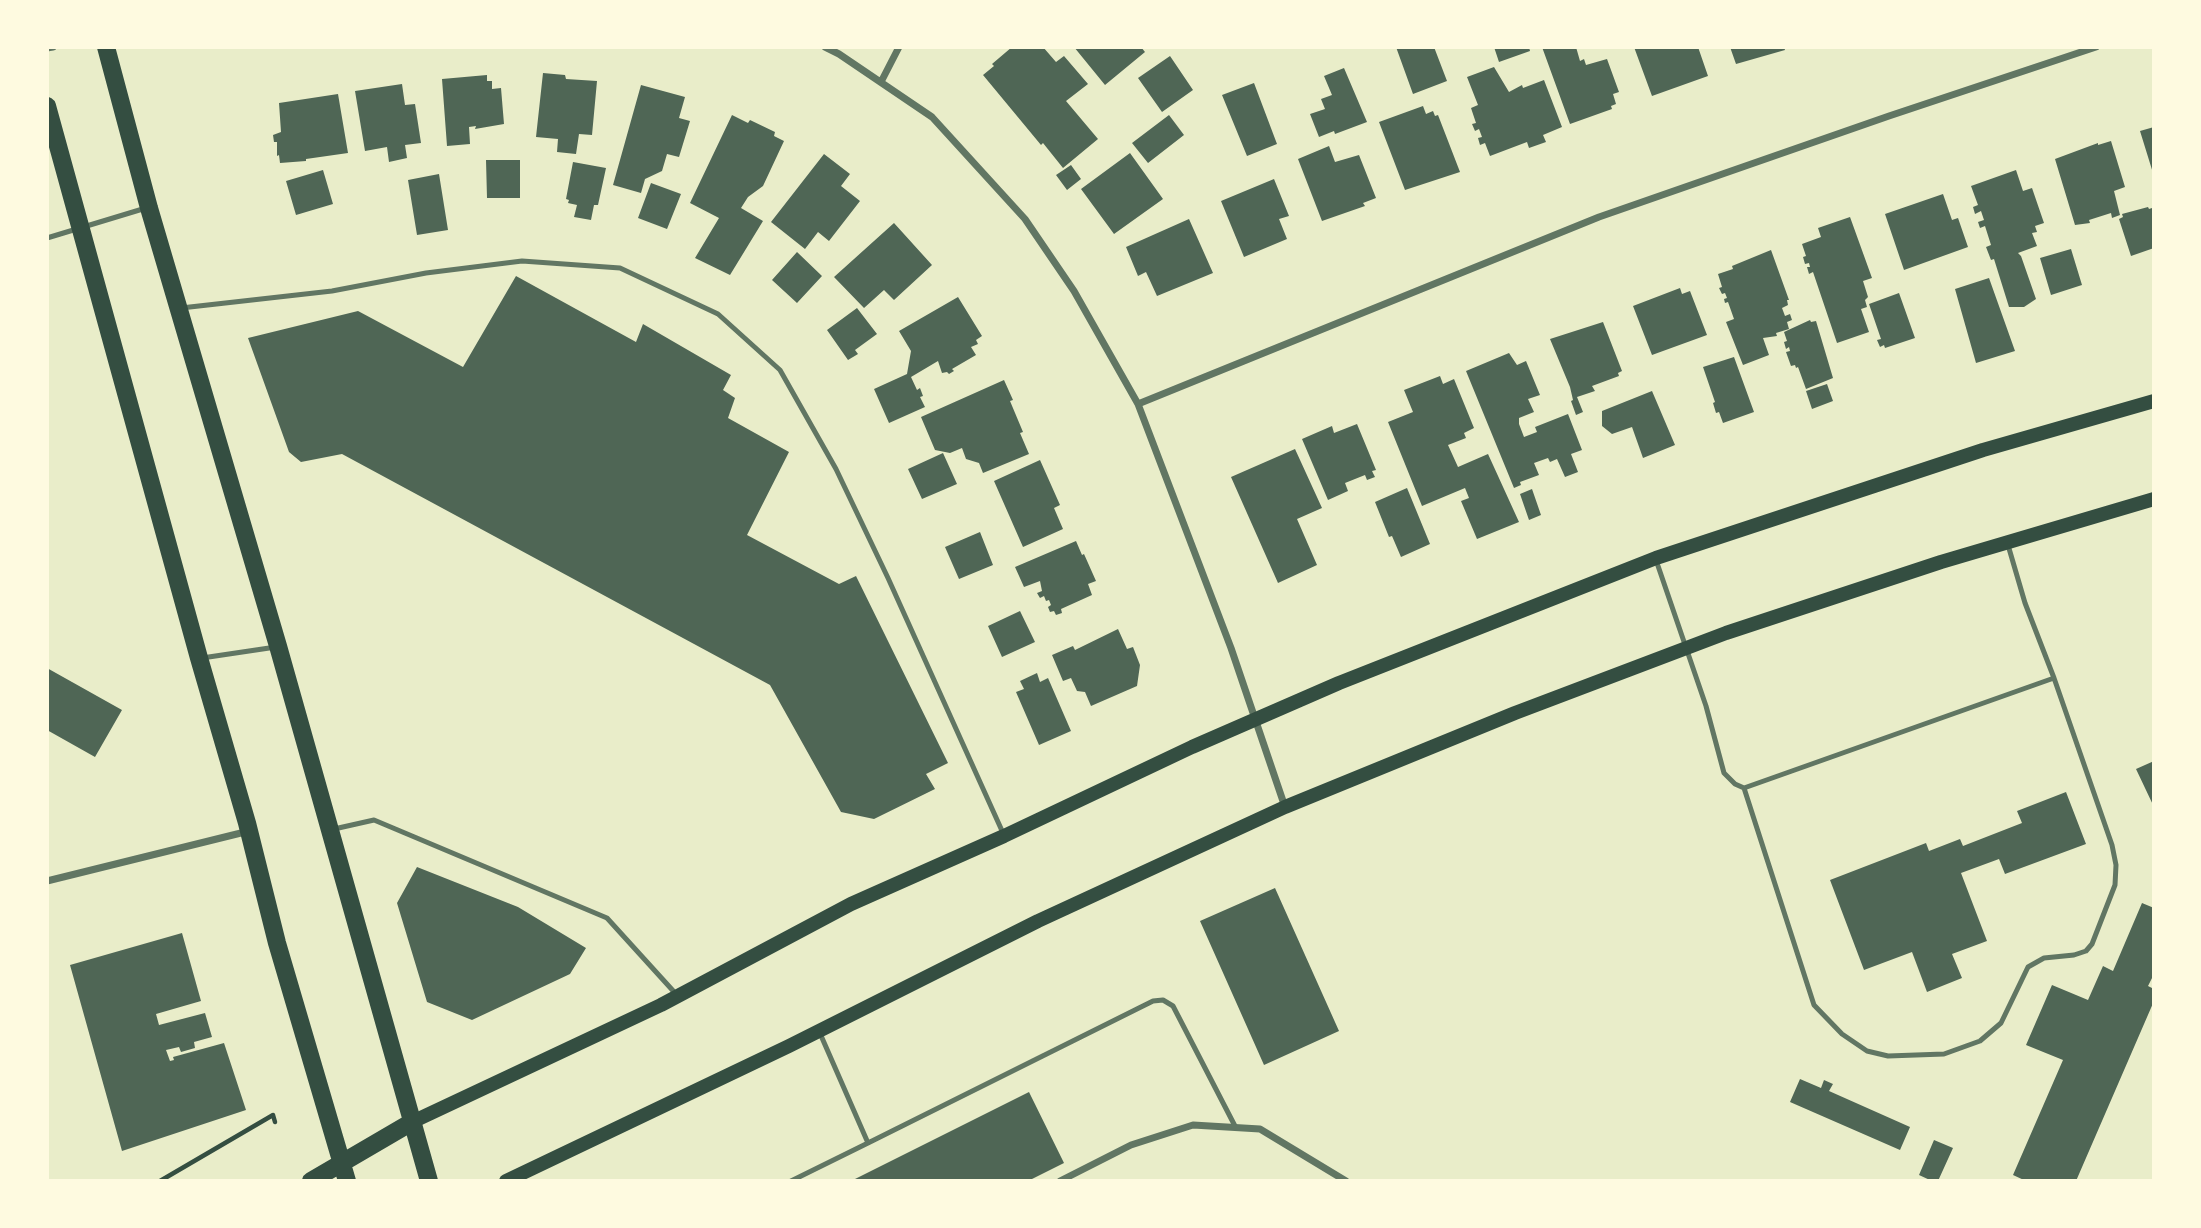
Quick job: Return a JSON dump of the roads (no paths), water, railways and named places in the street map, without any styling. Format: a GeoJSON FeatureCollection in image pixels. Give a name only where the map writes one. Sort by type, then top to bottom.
{"type":"FeatureCollection","features":[{"type":"Feature","properties":{"kind":"main road"},"geometry":{"type":"LineString","coordinates":[[106,47],[149,208],[278,646],[429,1181]]}},
{"type":"Feature","properties":{"kind":"main road"},"geometry":{"type":"LineString","coordinates":[[47,106],[249,831],[277,943],[348,1181]]}},
{"type":"Feature","properties":{"kind":"main road"},"geometry":{"type":"LineString","coordinates":[[311,1181],[412,1122],[678,996],[850,904],[1004,836],[1192,747],[1339,683],[1656,558],[1983,450],[2154,401]]}},
{"type":"Feature","properties":{"kind":"main road"},"geometry":{"type":"LineString","coordinates":[[506,1181],[819,1031],[1038,921],[1285,807],[1515,713],[1685,649],[1865,587],[2154,499]]}},
{"type":"Feature","properties":{"kind":"street"},"geometry":{"type":"LineString","coordinates":[[47,48],[53,47]]}},
{"type":"Feature","properties":{"kind":"street"},"geometry":{"type":"LineString","coordinates":[[825,47],[932,117],[1025,219],[1074,291],[1138,404],[1257,719],[1285,807]]}},
{"type":"Feature","properties":{"kind":"street"},"geometry":{"type":"LineString","coordinates":[[881,82],[899,47]]}},
{"type":"Feature","properties":{"kind":"street"},"geometry":{"type":"LineString","coordinates":[[1138,404],[1599,217],[2096,47]]}},
{"type":"Feature","properties":{"kind":"street"},"geometry":{"type":"LineString","coordinates":[[47,881],[249,831]]}},
{"type":"Feature","properties":{"kind":"street"},"geometry":{"type":"LineString","coordinates":[[1060,1181],[1131,1145],[1193,1125],[1261,1129],[1346,1181]]}},
{"type":"Feature","properties":{"kind":"lane"},"geometry":{"type":"LineString","coordinates":[[47,238],[149,208]]}},
{"type":"Feature","properties":{"kind":"lane"},"geometry":{"type":"LineString","coordinates":[[180,308],[332,291],[426,273],[522,261],[620,268],[718,314],[780,370],[836,469],[1004,836]]}},
{"type":"Feature","properties":{"kind":"lane"},"geometry":{"type":"LineString","coordinates":[[1744,788],[1814,1005],[1842,1034],[1867,1051],[1888,1056],[1944,1054],[1980,1041],[2001,1023],[2028,967],[2043,958],[2086,951],[2092,943],[2115,885],[2116,865],[2112,845],[2025,603],[2007,542]]}},
{"type":"Feature","properties":{"kind":"lane"},"geometry":{"type":"LineString","coordinates":[[1656,558],[1706,706],[1724,773],[1735,784],[1744,788],[2054,678]]}},
{"type":"Feature","properties":{"kind":"lane"},"geometry":{"type":"LineString","coordinates":[[199,658],[278,646]]}},
{"type":"Feature","properties":{"kind":"lane"},"geometry":{"type":"LineString","coordinates":[[330,830],[374,820],[607,918],[678,996]]}},
{"type":"Feature","properties":{"kind":"lane"},"geometry":{"type":"LineString","coordinates":[[791,1181],[1153,1002],[1163,1000],[1173,1006],[1236,1128]]}},
{"type":"Feature","properties":{"kind":"lane"},"geometry":{"type":"LineString","coordinates":[[819,1031],[868,1143]]}}]}
